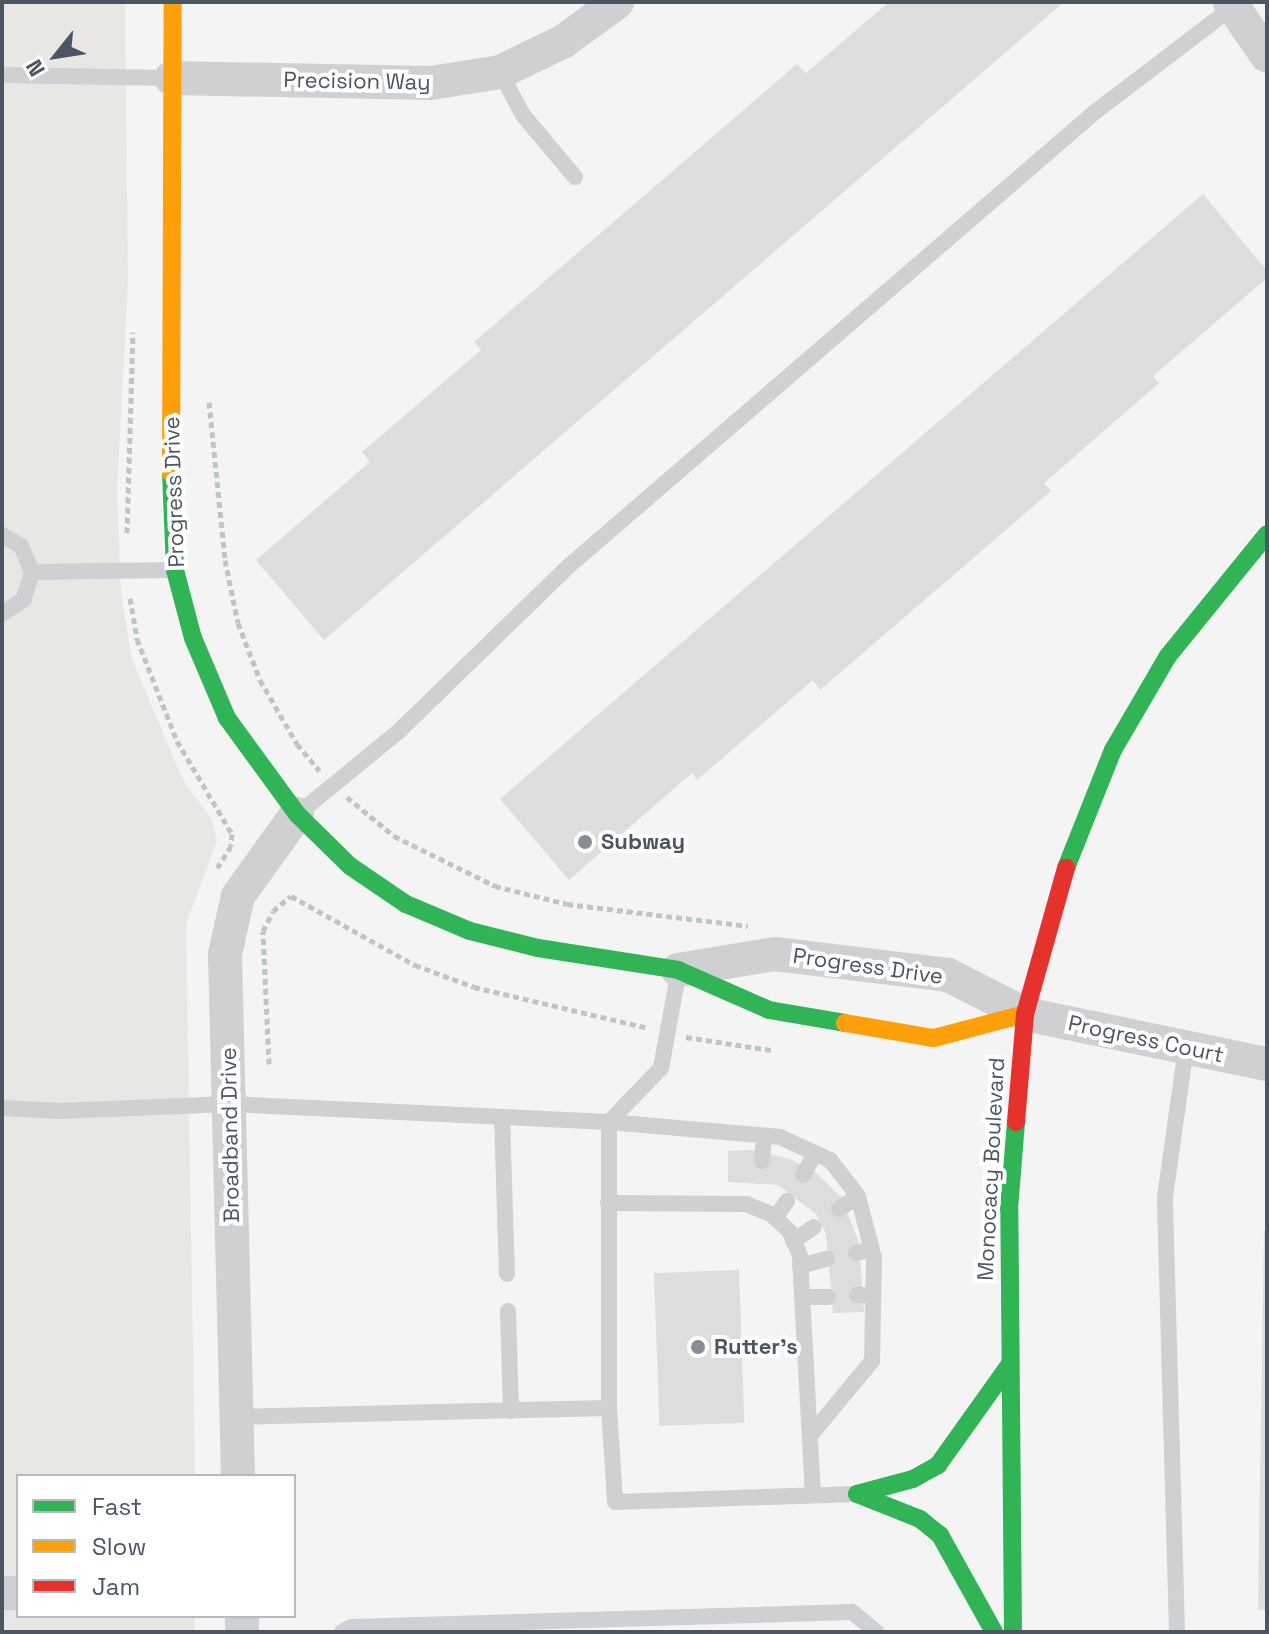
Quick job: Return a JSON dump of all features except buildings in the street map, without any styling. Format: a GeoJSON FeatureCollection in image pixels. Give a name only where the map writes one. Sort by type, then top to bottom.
{"type":"FeatureCollection","features":[{"type":"Feature","properties":{"kind":"street","name":"Progress Drive"},"geometry":{"type":"LineString","coordinates":[[173,2],[175,570],[193,638],[227,718],[297,814],[350,866],[406,904],[470,931],[538,948],[678,970],[769,1010],[934,1038],[1025,1014]]}},
{"type":"Feature","properties":{"kind":"street","name":"Precision Way"},"geometry":{"type":"LineString","coordinates":[[171,78],[431,83],[500,72],[564,41],[617,2]]}},
{"type":"Feature","properties":{"kind":"street"},"geometry":{"type":"LineString","coordinates":[[1231,4],[1266,52]]}},
{"type":"Feature","properties":{"kind":"street","name":"Monocacy Boulevard"},"geometry":{"type":"LineString","coordinates":[[1013,1632],[1010,1193],[1025,1014],[1074,841],[1113,750],[1168,656],[1267,534]]}},
{"type":"Feature","properties":{"kind":"street","name":"Broadband Drive"},"geometry":{"type":"LineString","coordinates":[[238,1474],[225,954],[238,896],[297,814]]}},
{"type":"Feature","properties":{"kind":"street","name":"Progress Drive"},"geometry":{"type":"LineString","coordinates":[[678,970],[775,954],[948,975],[1025,1014]]}},
{"type":"Feature","properties":{"kind":"street","name":"Progress Court"},"geometry":{"type":"LineString","coordinates":[[1025,1014],[1267,1064]]}},
{"type":"Feature","properties":{"kind":"street"},"geometry":{"type":"LineString","coordinates":[[857,1494],[913,1479],[938,1465],[1010,1364]]}},
{"type":"Feature","properties":{"kind":"street"},"geometry":{"type":"LineString","coordinates":[[857,1494],[920,1519],[940,1535],[994,1632]]}},
{"type":"Feature","properties":{"kind":"lane"},"geometry":{"type":"LineString","coordinates":[[297,814],[398,732],[570,565],[963,225],[1182,41],[1231,4]]}},
{"type":"Feature","properties":{"kind":"lane"},"geometry":{"type":"LineString","coordinates":[[500,72],[523,115],[575,177]]}},
{"type":"Feature","properties":{"kind":"lane"},"geometry":{"type":"LineString","coordinates":[[2,75],[171,78]]}},
{"type":"Feature","properties":{"kind":"lane"},"geometry":{"type":"LineString","coordinates":[[2,535],[21,546],[32,572],[24,599],[2,614]]}},
{"type":"Feature","properties":{"kind":"lane"},"geometry":{"type":"LineString","coordinates":[[32,572],[175,570]]}},
{"type":"Feature","properties":{"kind":"lane"},"geometry":{"type":"LineString","coordinates":[[678,970],[671,1033],[661,1068],[609,1122],[609,1408],[615,1502],[857,1494]]}},
{"type":"Feature","properties":{"kind":"lane"},"geometry":{"type":"LineString","coordinates":[[1177,1632],[1165,1197],[1186,1047]]}},
{"type":"Feature","properties":{"kind":"lane"},"geometry":{"type":"LineString","coordinates":[[2,1108],[61,1111],[229,1104],[609,1122],[764,1136],[815,1153],[830,1160],[858,1196],[872,1361],[810,1436]]}},
{"type":"Feature","properties":{"kind":"lane"},"geometry":{"type":"LineString","coordinates":[[502,1117],[507,1274]]}},
{"type":"Feature","properties":{"kind":"lane"},"geometry":{"type":"LineString","coordinates":[[762,1161],[764,1136]]}},
{"type":"Feature","properties":{"kind":"lane"},"geometry":{"type":"LineString","coordinates":[[803,1175],[815,1153]]}},
{"type":"Feature","properties":{"kind":"lane"},"geometry":{"type":"LineString","coordinates":[[839,1209],[858,1196]]}},
{"type":"Feature","properties":{"kind":"lane"},"geometry":{"type":"LineString","coordinates":[[608,1203],[757,1198],[793,1241],[800,1266],[813,1494]]}},
{"type":"Feature","properties":{"kind":"lane"},"geometry":{"type":"LineString","coordinates":[[775,1218],[787,1201]]}},
{"type":"Feature","properties":{"kind":"lane"},"geometry":{"type":"LineString","coordinates":[[793,1241],[814,1227]]}},
{"type":"Feature","properties":{"kind":"lane"},"geometry":{"type":"LineString","coordinates":[[800,1266],[827,1259]]}},
{"type":"Feature","properties":{"kind":"lane"},"geometry":{"type":"LineString","coordinates":[[802,1297],[828,1297]]}},
{"type":"Feature","properties":{"kind":"lane"},"geometry":{"type":"LineString","coordinates":[[508,1311],[511,1411]]}},
{"type":"Feature","properties":{"kind":"lane"},"geometry":{"type":"LineString","coordinates":[[237,1417],[609,1408]]}},
{"type":"Feature","properties":{"kind":"lane"},"geometry":{"type":"LineString","coordinates":[[342,1632],[351,1627],[596,1626],[852,1612],[877,1632]]}},
{"type":"Feature","properties":{"kind":"path"},"geometry":{"type":"LineString","coordinates":[[206,387],[216,432],[225,560],[238,623],[260,680],[297,744],[332,784],[394,836],[495,886],[567,904],[752,927]]}},
{"type":"Feature","properties":{"kind":"path"},"geometry":{"type":"LineString","coordinates":[[130,598],[137,639],[171,729],[232,834],[231,846],[214,875]]}},
{"type":"Feature","properties":{"kind":"path"},"geometry":{"type":"LineString","coordinates":[[269,1064],[263,931],[273,911],[291,896],[415,965],[459,981],[671,1033],[782,1051]]}},
{"type":"Feature","properties":{"kind":"shaded area"},"geometry":{"type":"Polygon","coordinates":[[[2,2],[125,2],[128,279],[117,492],[121,592],[132,659],[184,782],[211,818],[217,840],[186,925],[195,1474],[16,1474],[16,1618],[195,1618],[195,1631],[2,1632],[2,2]]]}},
{"type":"Feature","properties":{"kind":"traffic: fast"},"geometry":{"type":"LineString","coordinates":[[171,473],[175,570],[193,638],[227,718],[297,814],[350,866],[406,904],[470,931],[538,948],[678,970],[769,1010],[845,1023]]}},
{"type":"Feature","properties":{"kind":"traffic: fast"},"geometry":{"type":"LineString","coordinates":[[1066,868],[1113,750],[1168,656],[1267,534]]}},
{"type":"Feature","properties":{"kind":"traffic: fast"},"geometry":{"type":"LineString","coordinates":[[1013,1632],[1009,1209],[1016,1122]]}},
{"type":"Feature","properties":{"kind":"traffic: fast"},"geometry":{"type":"LineString","coordinates":[[857,1494],[913,1479],[938,1465],[1010,1364]]}},
{"type":"Feature","properties":{"kind":"traffic: fast"},"geometry":{"type":"LineString","coordinates":[[857,1494],[920,1519],[940,1535],[994,1632]]}},
{"type":"Feature","properties":{"kind":"traffic: slow"},"geometry":{"type":"LineString","coordinates":[[171,473],[173,2]]}},
{"type":"Feature","properties":{"kind":"traffic: slow"},"geometry":{"type":"LineString","coordinates":[[845,1023],[934,1038],[1025,1014]]}},
{"type":"Feature","properties":{"kind":"traffic: jam"},"geometry":{"type":"LineString","coordinates":[[1016,1122],[1025,1014],[1066,868]]}},
{"type":"Feature","properties":{"kind":"place","name":"Subway"},"geometry":{"type":"Point","coordinates":[585,842]}},
{"type":"Feature","properties":{"kind":"place","name":"Rutter's"},"geometry":{"type":"Point","coordinates":[698,1347]}}]}
